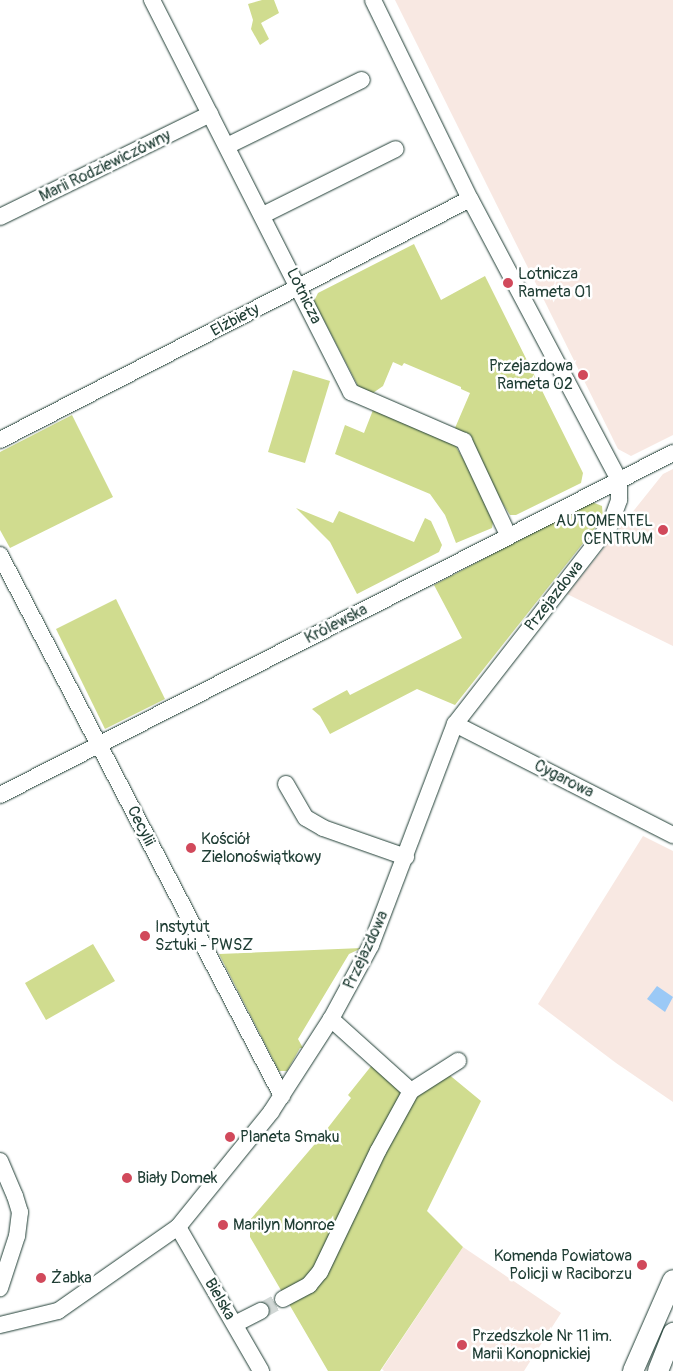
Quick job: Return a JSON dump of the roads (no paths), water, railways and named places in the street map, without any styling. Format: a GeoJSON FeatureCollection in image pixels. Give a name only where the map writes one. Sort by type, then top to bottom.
{"type":"FeatureCollection","features":[{"type":"Feature","properties":{"kind":"street","name":"Lotnicza"},"geometry":{"type":"LineString","coordinates":[[152,0],[352,392],[464,441],[508,535]]}},
{"type":"Feature","properties":{"kind":"street"},"geometry":{"type":"LineString","coordinates":[[373,0],[470,199],[619,480]]}},
{"type":"Feature","properties":{"kind":"street"},"geometry":{"type":"LineString","coordinates":[[227,146],[362,80]]}},
{"type":"Feature","properties":{"kind":"street","name":"Marii Rodziewiczówny"},"geometry":{"type":"LineString","coordinates":[[0,218],[210,114]]}},
{"type":"Feature","properties":{"kind":"street"},"geometry":{"type":"LineString","coordinates":[[262,215],[396,148]]}},
{"type":"Feature","properties":{"kind":"street","name":"Elżbiety"},"geometry":{"type":"LineString","coordinates":[[0,440],[470,199]]}},
{"type":"Feature","properties":{"kind":"street","name":"Królewska"},"geometry":{"type":"LineString","coordinates":[[0,795],[508,535],[673,453]]}},
{"type":"Feature","properties":{"kind":"street","name":"Przejazdowa"},"geometry":{"type":"LineString","coordinates":[[0,1325],[58,1311],[178,1227],[282,1096],[332,1020],[371,946],[455,724],[610,525],[619,500],[619,480]]}},
{"type":"Feature","properties":{"kind":"street","name":"Cecylii"},"geometry":{"type":"LineString","coordinates":[[0,555],[282,1096]]}},
{"type":"Feature","properties":{"kind":"street","name":"Cygarowa"},"geometry":{"type":"LineString","coordinates":[[455,724],[673,835]]}},
{"type":"Feature","properties":{"kind":"street"},"geometry":{"type":"LineString","coordinates":[[286,784],[306,818],[323,828],[406,857]]}},
{"type":"Feature","properties":{"kind":"street"},"geometry":{"type":"LineString","coordinates":[[332,1020],[411,1091]]}},
{"type":"Feature","properties":{"kind":"street"},"geometry":{"type":"LineString","coordinates":[[283,1299],[309,1285],[320,1272],[378,1151],[411,1091],[458,1061]]}},
{"type":"Feature","properties":{"kind":"street"},"geometry":{"type":"LineString","coordinates":[[0,1161],[20,1212],[17,1236],[0,1288]]}},
{"type":"Feature","properties":{"kind":"street","name":"Bielska"},"geometry":{"type":"LineString","coordinates":[[178,1227],[261,1371]]}},
{"type":"Feature","properties":{"kind":"street"},"geometry":{"type":"LineString","coordinates":[[633,1371],[673,1280]]}},
{"type":"Feature","properties":{"kind":"street"},"geometry":{"type":"LineString","coordinates":[[235,1324],[261,1311]]}},
{"type":"Feature","properties":{"kind":"street"},"geometry":{"type":"LineString","coordinates":[[658,1371],[673,1333]]}},
{"type":"Feature","properties":{"kind":"water"},"geometry":{"type":"Polygon","coordinates":[[[657,986],[673,997],[665,1012],[647,999],[657,986]]]}},
{"type":"Feature","properties":{"kind":"tunnel"},"geometry":{"type":"LineString","coordinates":[[261,1311],[283,1299]]}},
{"type":"Feature","properties":{"kind":"place","name":"Lotnicza Rameta 01"},"geometry":{"type":"Point","coordinates":[508,283]}},
{"type":"Feature","properties":{"kind":"place","name":"Przejazdowa Rameta 02"},"geometry":{"type":"Point","coordinates":[583,375]}},
{"type":"Feature","properties":{"kind":"place","name":"AUTOMENTEL CENTRUM"},"geometry":{"type":"Point","coordinates":[663,530]}},
{"type":"Feature","properties":{"kind":"place","name":"Kościół Zielonoświątkowy"},"geometry":{"type":"Point","coordinates":[191,848]}},
{"type":"Feature","properties":{"kind":"place","name":"Instytut Sztuki - PWSZ"},"geometry":{"type":"Point","coordinates":[145,936]}},
{"type":"Feature","properties":{"kind":"place","name":"Planeta Smaku"},"geometry":{"type":"Point","coordinates":[230,1137]}},
{"type":"Feature","properties":{"kind":"place","name":"Biały Domek"},"geometry":{"type":"Point","coordinates":[127,1178]}},
{"type":"Feature","properties":{"kind":"place","name":"Marilyn Monroe"},"geometry":{"type":"Point","coordinates":[223,1225]}},
{"type":"Feature","properties":{"kind":"place","name":"Komenda Powiatowa Policji w Raciborzu"},"geometry":{"type":"Point","coordinates":[642,1265]}},
{"type":"Feature","properties":{"kind":"place","name":"Żabka"},"geometry":{"type":"Point","coordinates":[41,1278]}},
{"type":"Feature","properties":{"kind":"place","name":"Przedszkole Nr 11 im. Marii Konopnickiej"},"geometry":{"type":"Point","coordinates":[462,1345]}}]}
